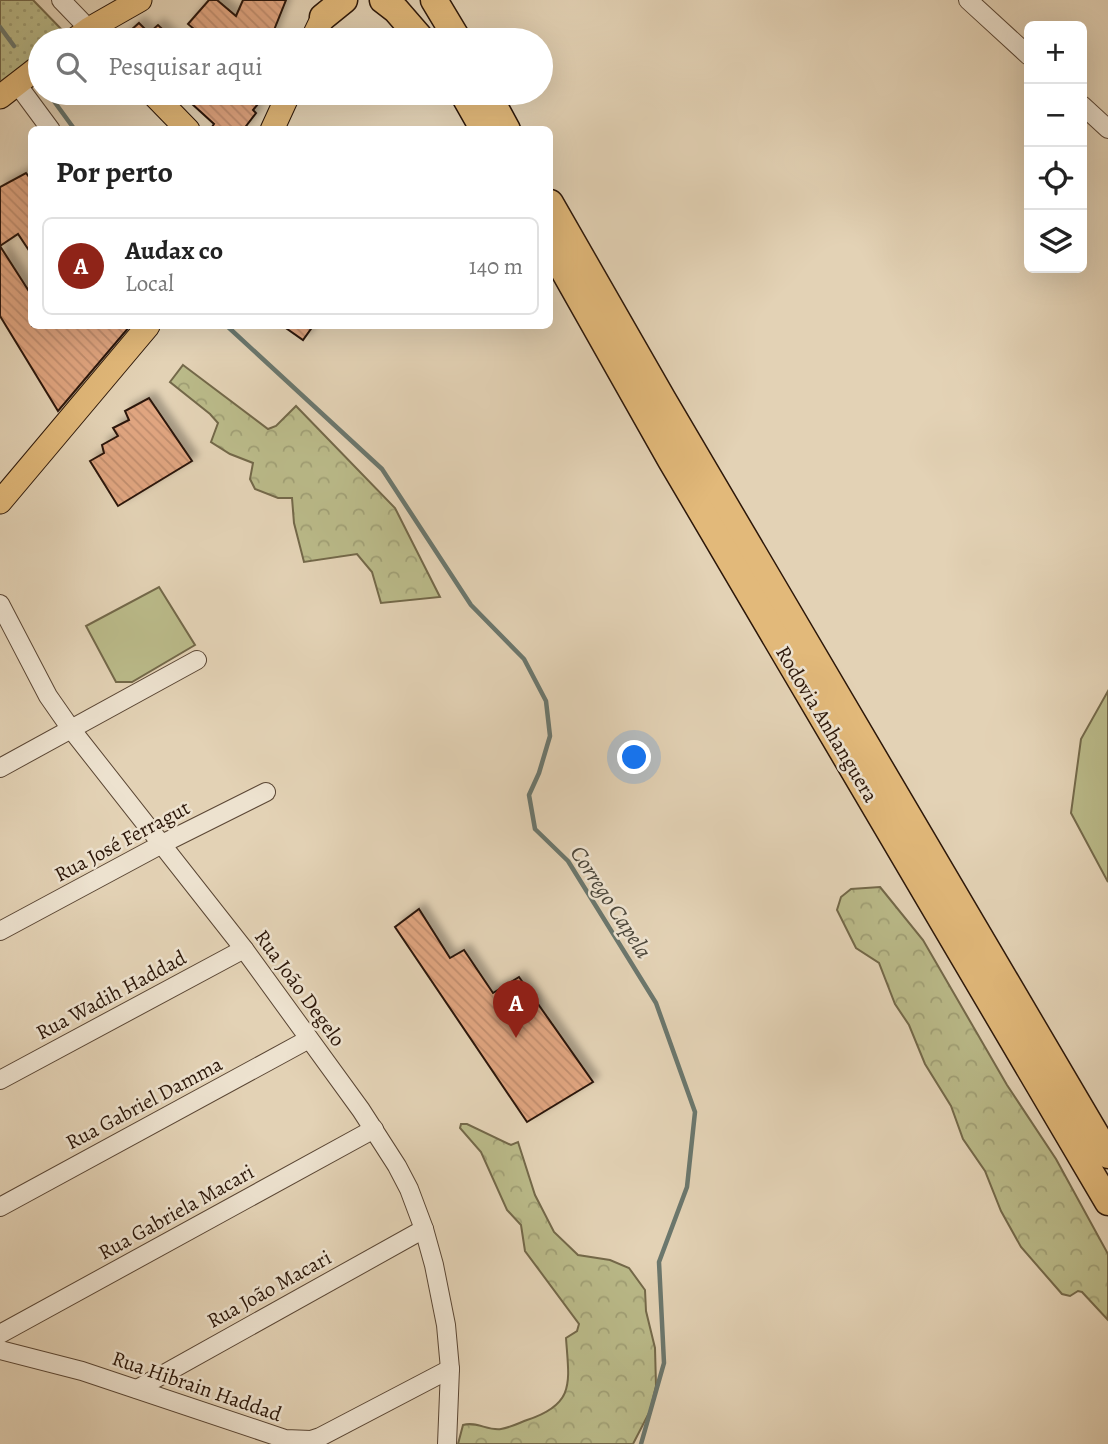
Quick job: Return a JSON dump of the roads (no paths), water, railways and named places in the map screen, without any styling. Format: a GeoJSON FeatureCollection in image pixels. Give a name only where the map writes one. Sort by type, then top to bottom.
{"type":"FeatureCollection","features":[{"type":"Feature","properties":{"kind":"highway"},"geometry":{"type":"LineString","coordinates":[[322,19],[344,0]]}},
{"type":"Feature","properties":{"kind":"highway"},"geometry":{"type":"LineString","coordinates":[[383,0],[412,28]]}},
{"type":"Feature","properties":{"kind":"highway"},"geometry":{"type":"LineString","coordinates":[[409,0],[425,28]]}},
{"type":"Feature","properties":{"kind":"highway"},"geometry":{"type":"LineString","coordinates":[[434,0],[451,28]]}},
{"type":"Feature","properties":{"kind":"highway"},"geometry":{"type":"LineString","coordinates":[[470,105],[482,126]]}},
{"type":"Feature","properties":{"kind":"highway"},"geometry":{"type":"LineString","coordinates":[[493,105],[505,126]]}},
{"type":"Feature","properties":{"kind":"highway","name":"Rodovia Anhanguera"},"geometry":{"type":"LineString","coordinates":[[553,208],[1108,1155]]}},
{"type":"Feature","properties":{"kind":"highway","name":"Rodovia Anhanguera"},"geometry":{"type":"LineString","coordinates":[[553,251],[671,460],[1108,1202]]}},
{"type":"Feature","properties":{"kind":"main road"},"geometry":{"type":"LineString","coordinates":[[100,28],[140,0]]}},
{"type":"Feature","properties":{"kind":"main road"},"geometry":{"type":"LineString","coordinates":[[9,91],[28,76]]}},
{"type":"Feature","properties":{"kind":"main road"},"geometry":{"type":"LineString","coordinates":[[164,105],[184,126]]}},
{"type":"Feature","properties":{"kind":"main road"},"geometry":{"type":"LineString","coordinates":[[274,126],[283,105]]}},
{"type":"Feature","properties":{"kind":"main road"},"geometry":{"type":"LineString","coordinates":[[0,502],[145,329]]}},
{"type":"Feature","properties":{"kind":"street"},"geometry":{"type":"LineString","coordinates":[[61,0],[82,28]]}},
{"type":"Feature","properties":{"kind":"street"},"geometry":{"type":"LineString","coordinates":[[968,0],[1024,51]]}},
{"type":"Feature","properties":{"kind":"street"},"geometry":{"type":"LineString","coordinates":[[9,91],[47,126]]}},
{"type":"Feature","properties":{"kind":"street"},"geometry":{"type":"LineString","coordinates":[[1087,110],[1108,129]]}},
{"type":"Feature","properties":{"kind":"street","name":"Rua João Degelo"},"geometry":{"type":"LineString","coordinates":[[0,604],[48,696],[71,729],[244,949],[374,1129],[403,1177],[424,1230],[446,1325],[450,1369],[447,1444]]}},
{"type":"Feature","properties":{"kind":"street"},"geometry":{"type":"LineString","coordinates":[[0,768],[197,660]]}},
{"type":"Feature","properties":{"kind":"street","name":"Rua José Ferragut"},"geometry":{"type":"LineString","coordinates":[[0,931],[266,792]]}},
{"type":"Feature","properties":{"kind":"street","name":"Rua Wadih Haddad"},"geometry":{"type":"LineString","coordinates":[[0,1080],[244,949]]}},
{"type":"Feature","properties":{"kind":"street","name":"Rua Gabriel Damma"},"geometry":{"type":"LineString","coordinates":[[0,1207],[309,1039]]}},
{"type":"Feature","properties":{"kind":"street","name":"Rua Gabriela Macari"},"geometry":{"type":"LineString","coordinates":[[0,1334],[374,1129]]}},
{"type":"Feature","properties":{"kind":"street","name":"Rua João Macari"},"geometry":{"type":"LineString","coordinates":[[136,1389],[424,1230]]}},
{"type":"Feature","properties":{"kind":"street","name":"Rua Hibrain Haddad"},"geometry":{"type":"LineString","coordinates":[[0,1350],[82,1371],[285,1439],[311,1440],[320,1437],[450,1369]]}},
{"type":"Feature","properties":{"kind":"waterway","name":"Corrego Capela"},"geometry":{"type":"LineString","coordinates":[[0,27],[14,46]]}},
{"type":"Feature","properties":{"kind":"waterway","name":"Corrego Capela"},"geometry":{"type":"LineString","coordinates":[[57,105],[72,126]]}},
{"type":"Feature","properties":{"kind":"waterway","name":"Corrego Capela"},"geometry":{"type":"LineString","coordinates":[[230,329],[382,469],[471,605],[524,659],[546,701],[550,736],[529,795],[535,829],[568,861],[656,1003],[695,1112],[687,1187],[659,1262],[664,1363],[641,1444]]}},
{"type":"Feature","properties":{"kind":"place","name":"Audax co"},"geometry":{"type":"Point","coordinates":[516,1038]}}]}
